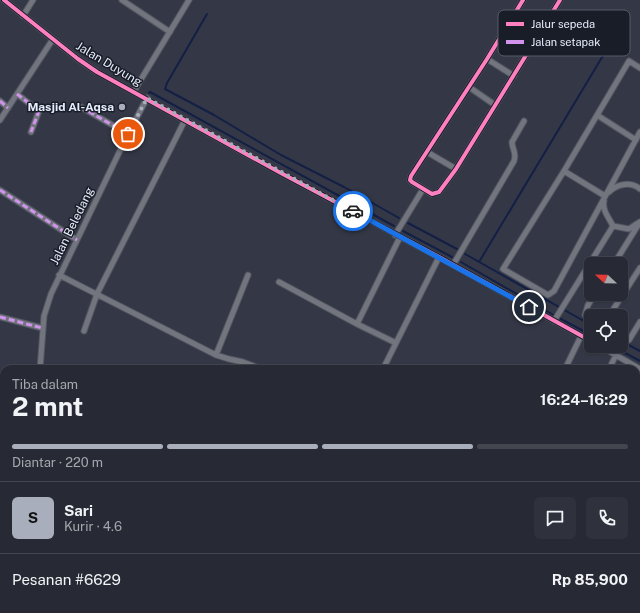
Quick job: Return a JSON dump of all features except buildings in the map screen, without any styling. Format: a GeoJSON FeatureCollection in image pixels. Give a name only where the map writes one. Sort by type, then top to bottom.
{"type":"FeatureCollection","features":[{"type":"Feature","properties":{"kind":"street","name":"Jalan Duyung"},"geometry":{"type":"LineString","coordinates":[[4,0],[78,59],[91,67],[397,236],[555,320],[584,338]]}},
{"type":"Feature","properties":{"kind":"street"},"geometry":{"type":"LineString","coordinates":[[23,16],[33,0]]}},
{"type":"Feature","properties":{"kind":"street"},"geometry":{"type":"LineString","coordinates":[[122,0],[170,32]]}},
{"type":"Feature","properties":{"kind":"street"},"geometry":{"type":"LineString","coordinates":[[134,92],[188,0]]}},
{"type":"Feature","properties":{"kind":"street"},"geometry":{"type":"LineString","coordinates":[[517,10],[523,0]]}},
{"type":"Feature","properties":{"kind":"street"},"geometry":{"type":"LineString","coordinates":[[554,10],[560,0]]}},
{"type":"Feature","properties":{"kind":"street"},"geometry":{"type":"LineString","coordinates":[[0,120],[53,39]]}},
{"type":"Feature","properties":{"kind":"street"},"geometry":{"type":"LineString","coordinates":[[498,41],[410,178],[412,182],[422,189],[432,194],[437,193],[456,169],[526,56]]}},
{"type":"Feature","properties":{"kind":"street"},"geometry":{"type":"LineString","coordinates":[[487,59],[514,76]]}},
{"type":"Feature","properties":{"kind":"street"},"geometry":{"type":"LineString","coordinates":[[640,68],[629,61],[504,269],[548,295],[554,291],[640,132]]}},
{"type":"Feature","properties":{"kind":"street"},"geometry":{"type":"LineString","coordinates":[[469,87],[495,105]]}},
{"type":"Feature","properties":{"kind":"street"},"geometry":{"type":"LineString","coordinates":[[17,94],[39,110],[31,132]]}},
{"type":"Feature","properties":{"kind":"street","name":"Jalan Beledang"},"geometry":{"type":"LineString","coordinates":[[40,365],[42,328],[46,307],[59,275],[147,98]]}},
{"type":"Feature","properties":{"kind":"street"},"geometry":{"type":"LineString","coordinates":[[0,101],[8,108]]}},
{"type":"Feature","properties":{"kind":"street"},"geometry":{"type":"LineString","coordinates":[[81,107],[128,134]]}},
{"type":"Feature","properties":{"kind":"street"},"geometry":{"type":"LineString","coordinates":[[597,115],[636,140]]}},
{"type":"Feature","properties":{"kind":"street"},"geometry":{"type":"LineString","coordinates":[[84,331],[97,294],[185,120]]}},
{"type":"Feature","properties":{"kind":"street"},"geometry":{"type":"LineString","coordinates":[[453,265],[514,161],[516,154],[512,142],[524,121]]}},
{"type":"Feature","properties":{"kind":"street"},"geometry":{"type":"LineString","coordinates":[[427,152],[456,169]]}},
{"type":"Feature","properties":{"kind":"street"},"geometry":{"type":"LineString","coordinates":[[564,171],[605,196]]}},
{"type":"Feature","properties":{"kind":"street"},"geometry":{"type":"LineString","coordinates":[[613,226],[603,204],[605,196],[611,190],[625,184],[639,186]]}},
{"type":"Feature","properties":{"kind":"street"},"geometry":{"type":"LineString","coordinates":[[358,324],[397,236],[422,189]]}},
{"type":"Feature","properties":{"kind":"street"},"geometry":{"type":"LineString","coordinates":[[0,190],[77,240]]}},
{"type":"Feature","properties":{"kind":"street"},"geometry":{"type":"LineString","coordinates":[[613,226],[629,229],[640,222]]}},
{"type":"Feature","properties":{"kind":"street"},"geometry":{"type":"LineString","coordinates":[[618,257],[640,222]]}},
{"type":"Feature","properties":{"kind":"street"},"geometry":{"type":"LineString","coordinates":[[555,320],[613,226]]}},
{"type":"Feature","properties":{"kind":"street"},"geometry":{"type":"LineString","coordinates":[[385,365],[439,257]]}},
{"type":"Feature","properties":{"kind":"street"},"geometry":{"type":"LineString","coordinates":[[614,309],[640,268]]}},
{"type":"Feature","properties":{"kind":"street"},"geometry":{"type":"LineString","coordinates":[[59,275],[216,355],[251,365]]}},
{"type":"Feature","properties":{"kind":"street"},"geometry":{"type":"LineString","coordinates":[[216,355],[248,275]]}},
{"type":"Feature","properties":{"kind":"street"},"geometry":{"type":"LineString","coordinates":[[279,282],[396,344]]}},
{"type":"Feature","properties":{"kind":"street"},"geometry":{"type":"LineString","coordinates":[[0,317],[42,328]]}},
{"type":"Feature","properties":{"kind":"street"},"geometry":{"type":"LineString","coordinates":[[628,340],[640,322]]}},
{"type":"Feature","properties":{"kind":"street"},"geometry":{"type":"LineString","coordinates":[[567,365],[581,336]]}},
{"type":"Feature","properties":{"kind":"street"},"geometry":{"type":"LineString","coordinates":[[612,353],[633,365]]}},
{"type":"Feature","properties":{"kind":"street"},"geometry":{"type":"LineString","coordinates":[[611,365],[616,355]]}},
{"type":"Feature","properties":{"kind":"waterway"},"geometry":{"type":"LineString","coordinates":[[207,14],[165,89],[214,115],[281,155],[344,187],[399,218]]}},
{"type":"Feature","properties":{"kind":"waterway"},"geometry":{"type":"LineString","coordinates":[[479,262],[603,56]]}},
{"type":"Feature","properties":{"kind":"waterway"},"geometry":{"type":"LineString","coordinates":[[149,93],[150,92],[394,226]]}},
{"type":"Feature","properties":{"kind":"waterway"},"geometry":{"type":"LineString","coordinates":[[408,223],[457,249]]}},
{"type":"Feature","properties":{"kind":"waterway"},"geometry":{"type":"LineString","coordinates":[[403,231],[452,257]]}},
{"type":"Feature","properties":{"kind":"waterway"},"geometry":{"type":"LineString","coordinates":[[465,254],[584,321]]}},
{"type":"Feature","properties":{"kind":"waterway"},"geometry":{"type":"LineString","coordinates":[[461,262],[584,331]]}},
{"type":"Feature","properties":{"kind":"waterway"},"geometry":{"type":"LineString","coordinates":[[628,345],[640,351]]}},
{"type":"Feature","properties":{"kind":"waterway"},"geometry":{"type":"LineString","coordinates":[[625,353],[640,361]]}},
{"type":"Feature","properties":{"kind":"marked path"},"geometry":{"type":"LineString","coordinates":[[17,94],[39,111],[31,132]]}},
{"type":"Feature","properties":{"kind":"marked path"},"geometry":{"type":"LineString","coordinates":[[0,101],[8,108]]}},
{"type":"Feature","properties":{"kind":"marked path"},"geometry":{"type":"LineString","coordinates":[[81,107],[128,134]]}},
{"type":"Feature","properties":{"kind":"marked path"},"geometry":{"type":"LineString","coordinates":[[0,190],[77,240]]}},
{"type":"Feature","properties":{"kind":"marked path"},"geometry":{"type":"LineString","coordinates":[[0,317],[42,328]]}},
{"type":"Feature","properties":{"kind":"cycle path"},"geometry":{"type":"LineString","coordinates":[[4,0],[78,59],[97,72],[584,337]]}},
{"type":"Feature","properties":{"kind":"cycle path"},"geometry":{"type":"LineString","coordinates":[[517,10],[523,0]]}},
{"type":"Feature","properties":{"kind":"cycle path"},"geometry":{"type":"LineString","coordinates":[[554,10],[560,0]]}},
{"type":"Feature","properties":{"kind":"cycle path"},"geometry":{"type":"LineString","coordinates":[[498,41],[411,176],[410,180],[412,182],[432,194],[439,192],[456,169],[526,56]]}},
{"type":"Feature","properties":{"kind":"way so far"},"geometry":{"type":"LineString","coordinates":[[128,134],[147,98],[279,172],[353,211]]}},
{"type":"Feature","properties":{"kind":"place","name":"Masjid Al-Aqsa"},"geometry":{"type":"Point","coordinates":[122,107]}},
{"type":"Feature","properties":{"kind":"route"},"geometry":{"type":"LineString","coordinates":[[353,211],[529,307]]}}]}
